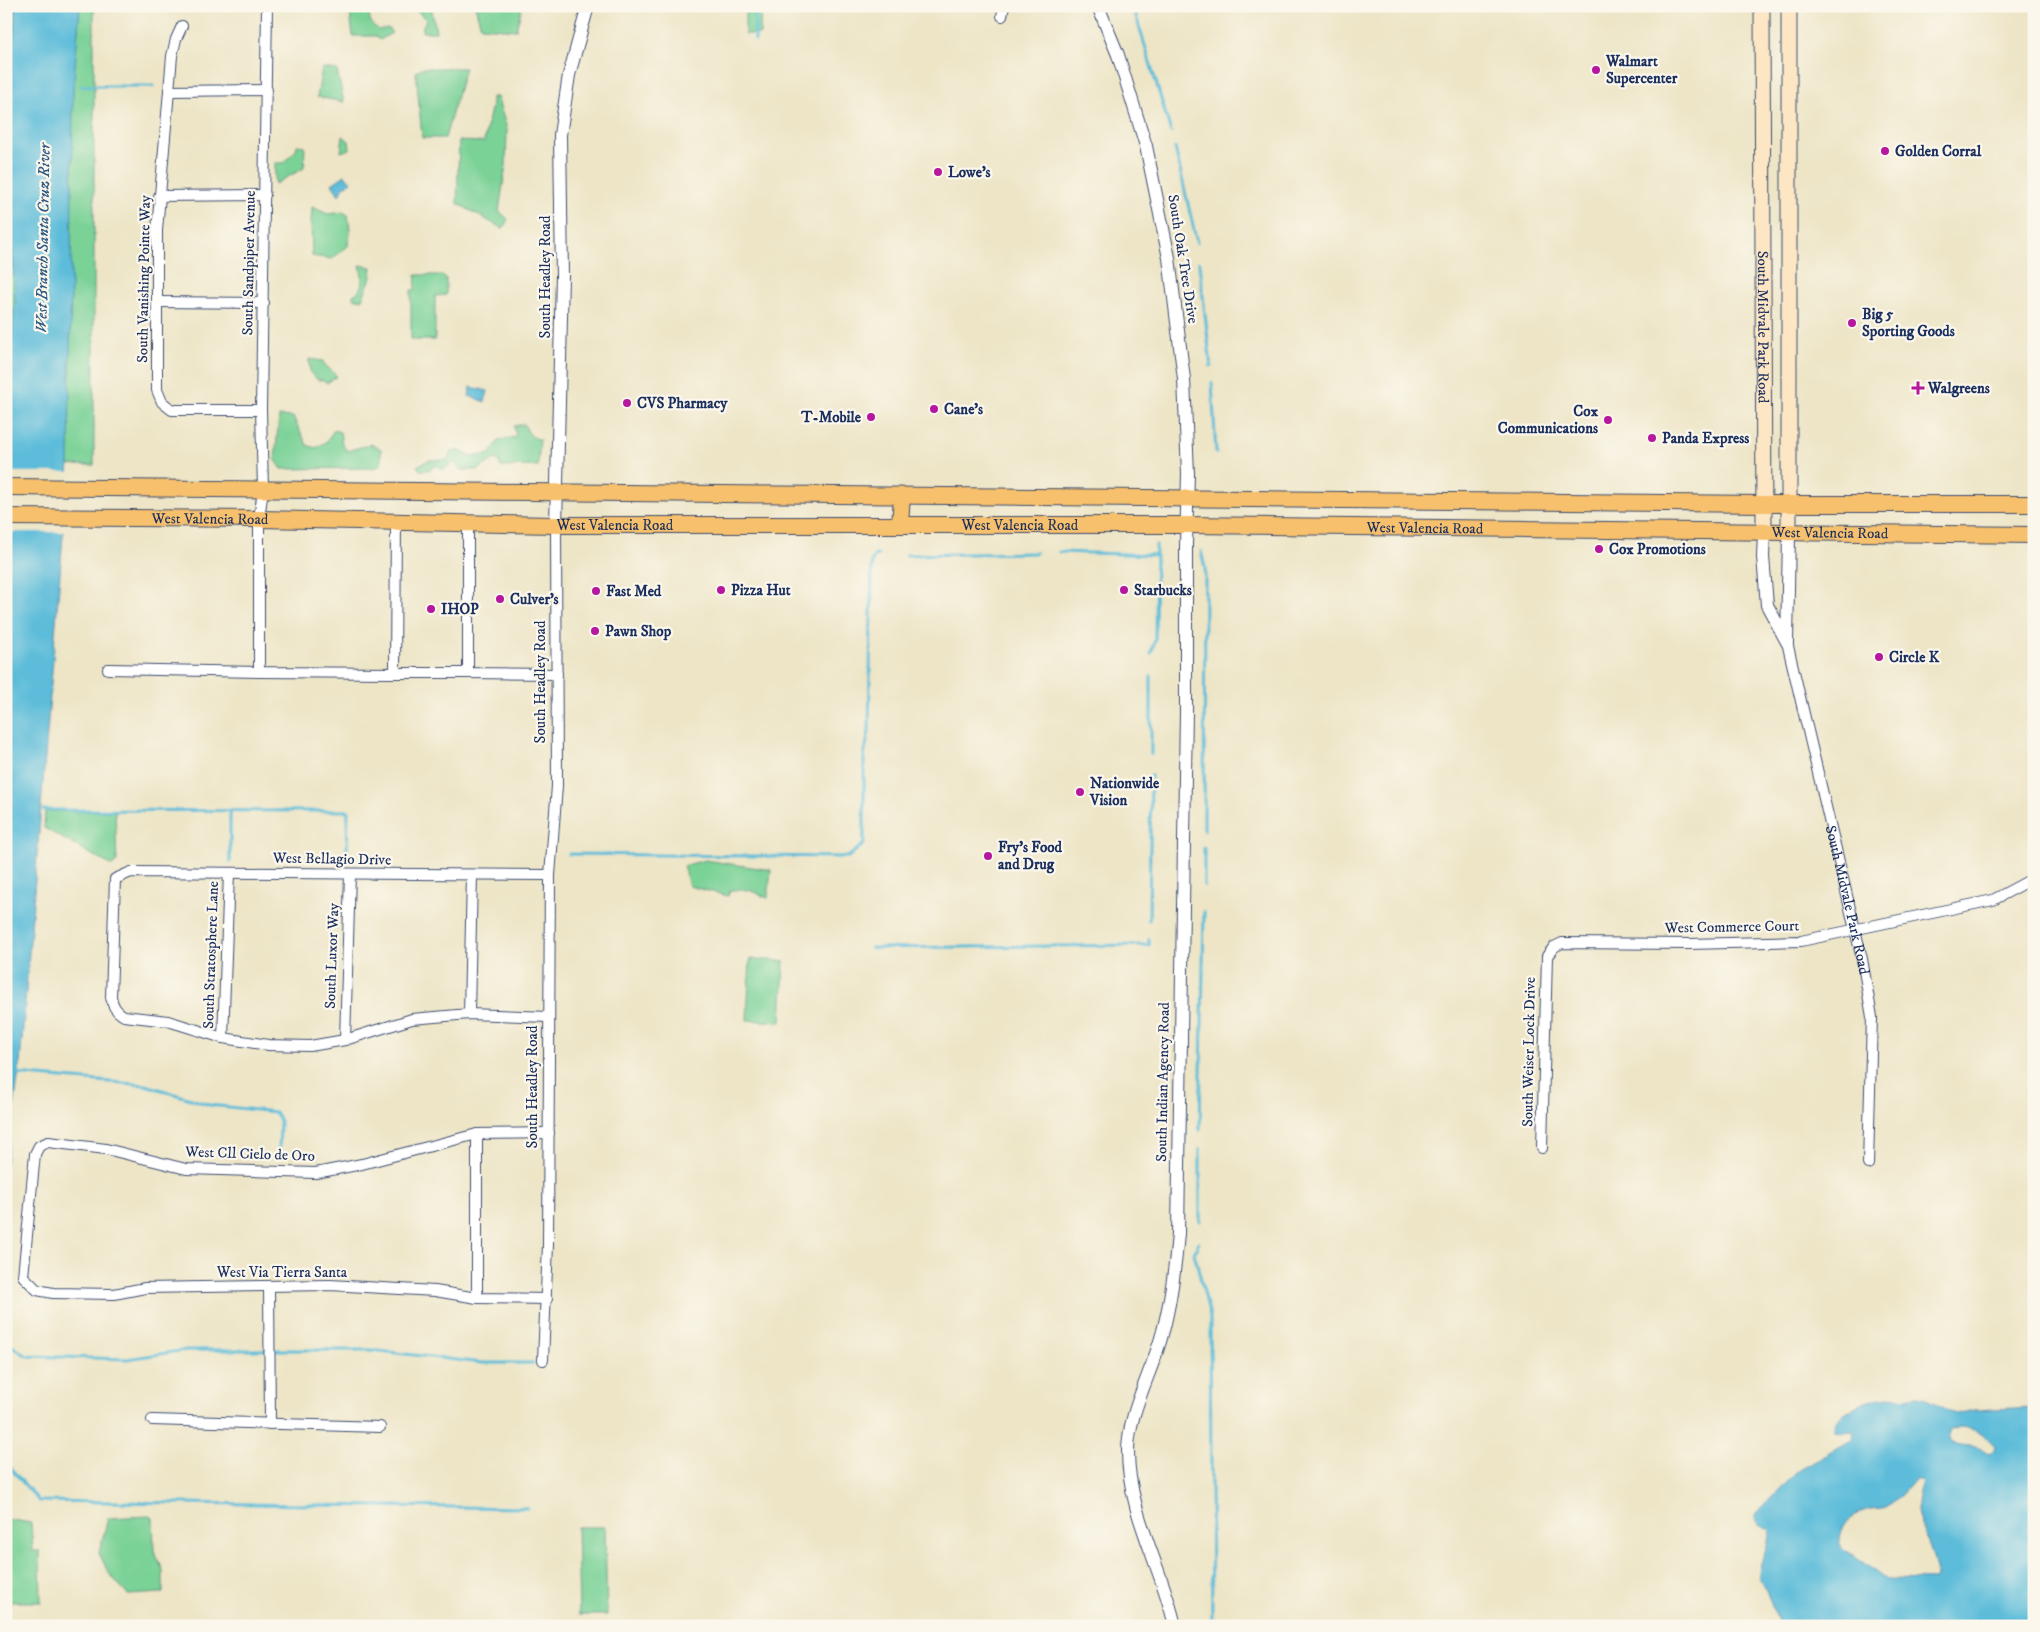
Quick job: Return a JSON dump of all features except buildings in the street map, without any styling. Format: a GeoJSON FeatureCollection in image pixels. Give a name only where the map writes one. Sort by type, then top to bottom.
{"type":"FeatureCollection","features":[{"type":"Feature","properties":{"kind":"main road","name":"South Midvale Park Road"},"geometry":{"type":"LineString","coordinates":[[1762,6],[1764,533]]}},
{"type":"Feature","properties":{"kind":"main road","name":"South Midvale Park Road"},"geometry":{"type":"LineString","coordinates":[[1789,6],[1789,533]]}},
{"type":"Feature","properties":{"kind":"main road","name":"West Valencia Road"},"geometry":{"type":"LineString","coordinates":[[6,487],[1789,505],[2034,504]]}},
{"type":"Feature","properties":{"kind":"main road"},"geometry":{"type":"LineString","coordinates":[[900,525],[902,496]]}},
{"type":"Feature","properties":{"kind":"main road"},"geometry":{"type":"LineString","coordinates":[[1465,529],[1466,501]]}},
{"type":"Feature","properties":{"kind":"main road","name":"West Valencia Road"},"geometry":{"type":"LineString","coordinates":[[6,517],[259,519],[556,525],[1186,526],[2034,536]]}},
{"type":"Feature","properties":{"kind":"street","name":"South Sandpiper Avenue"},"geometry":{"type":"LineString","coordinates":[[259,672],[259,519],[262,490],[261,410],[267,6]]}},
{"type":"Feature","properties":{"kind":"street","name":"South Headley Road"},"geometry":{"type":"LineString","coordinates":[[543,1360],[547,1299],[550,876],[557,786],[556,493],[562,276],[560,135],[569,75],[588,6]]}},
{"type":"Feature","properties":{"kind":"street","name":"South Oak Tree Drive"},"geometry":{"type":"LineString","coordinates":[[1098,6],[1118,55],[1146,146],[1169,258],[1184,379],[1188,474],[1186,526]]}},
{"type":"Feature","properties":{"kind":"street","name":"South Vanishing Pointe Way"},"geometry":{"type":"LineString","coordinates":[[182,26],[176,39],[172,56],[156,230],[158,302],[157,390],[160,405],[175,410],[261,410]]}},
{"type":"Feature","properties":{"kind":"street"},"geometry":{"type":"LineString","coordinates":[[169,91],[267,90]]}},
{"type":"Feature","properties":{"kind":"street"},"geometry":{"type":"LineString","coordinates":[[159,196],[265,195]]}},
{"type":"Feature","properties":{"kind":"street"},"geometry":{"type":"LineString","coordinates":[[158,302],[264,303]]}},
{"type":"Feature","properties":{"kind":"street"},"geometry":{"type":"LineString","coordinates":[[395,673],[396,522]]}},
{"type":"Feature","properties":{"kind":"street"},"geometry":{"type":"LineString","coordinates":[[468,523],[468,673]]}},
{"type":"Feature","properties":{"kind":"street","name":"South Indian Agency Road"},"geometry":{"type":"LineString","coordinates":[[1175,1626],[1132,1495],[1128,1450],[1132,1422],[1161,1339],[1174,1283],[1178,1234],[1186,711],[1186,526]]}},
{"type":"Feature","properties":{"kind":"street","name":"South Midvale Park Road"},"geometry":{"type":"LineString","coordinates":[[1764,533],[1763,557],[1767,606],[1787,642]]}},
{"type":"Feature","properties":{"kind":"street","name":"South Midvale Park Road"},"geometry":{"type":"LineString","coordinates":[[1789,533],[1787,642],[1854,929],[1872,1017],[1868,1164]]}},
{"type":"Feature","properties":{"kind":"street"},"geometry":{"type":"LineString","coordinates":[[108,669],[557,674]]}},
{"type":"Feature","properties":{"kind":"street","name":"West Bellagio Drive"},"geometry":{"type":"LineString","coordinates":[[222,1038],[168,1020],[124,1016],[118,1013],[113,1006],[111,997],[115,879],[131,872],[550,876]]}},
{"type":"Feature","properties":{"kind":"street","name":"South Stratosphere Lane"},"geometry":{"type":"LineString","coordinates":[[222,1038],[230,873]]}},
{"type":"Feature","properties":{"kind":"street","name":"South Luxor Way"},"geometry":{"type":"LineString","coordinates":[[345,1040],[350,874]]}},
{"type":"Feature","properties":{"kind":"street"},"geometry":{"type":"LineString","coordinates":[[469,1014],[472,875]]}},
{"type":"Feature","properties":{"kind":"street","name":"West Commerce Court"},"geometry":{"type":"LineString","coordinates":[[1547,956],[1554,947],[1562,943],[1690,944],[1801,941],[1993,900],[2034,878]]}},
{"type":"Feature","properties":{"kind":"street","name":"South Weiser Lock Drive"},"geometry":{"type":"LineString","coordinates":[[1542,1148],[1547,956]]}},
{"type":"Feature","properties":{"kind":"street"},"geometry":{"type":"LineString","coordinates":[[222,1038],[268,1045],[310,1046],[345,1040],[412,1019],[469,1014],[548,1017]]}},
{"type":"Feature","properties":{"kind":"street","name":"West Cll Cielo de Oro"},"geometry":{"type":"LineString","coordinates":[[23,1276],[35,1154],[39,1146],[48,1142],[106,1149],[186,1169],[316,1173],[362,1164],[477,1134],[549,1133]]}},
{"type":"Feature","properties":{"kind":"street"},"geometry":{"type":"LineString","coordinates":[[477,1134],[477,1298]]}},
{"type":"Feature","properties":{"kind":"street","name":"West Via Tierra Santa"},"geometry":{"type":"LineString","coordinates":[[23,1276],[37,1290],[53,1294],[114,1294],[146,1288],[270,1286],[359,1287],[435,1291],[477,1298],[547,1299]]}},
{"type":"Feature","properties":{"kind":"street"},"geometry":{"type":"LineString","coordinates":[[270,1286],[270,1424]]}},
{"type":"Feature","properties":{"kind":"street"},"geometry":{"type":"LineString","coordinates":[[152,1420],[380,1426]]}},
{"type":"Feature","properties":{"kind":"green space"},"geometry":{"type":"Polygon","coordinates":[[[6,6],[94,6],[94,465],[6,466],[6,6]]]}},
{"type":"Feature","properties":{"kind":"green space"},"geometry":{"type":"Polygon","coordinates":[[[349,6],[364,6],[370,9],[370,21],[374,26],[379,30],[388,28],[392,33],[380,40],[375,36],[353,36],[349,6]]]}},
{"type":"Feature","properties":{"kind":"green space"},"geometry":{"type":"Polygon","coordinates":[[[413,6],[431,6],[436,32],[422,32],[426,20],[413,6]]]}},
{"type":"Feature","properties":{"kind":"green space"},"geometry":{"type":"Polygon","coordinates":[[[475,6],[522,6],[516,30],[481,27],[475,6]]]}},
{"type":"Feature","properties":{"kind":"green space"},"geometry":{"type":"Polygon","coordinates":[[[745,6],[761,6],[760,34],[745,34],[745,6]]]}},
{"type":"Feature","properties":{"kind":"green space"},"geometry":{"type":"Polygon","coordinates":[[[322,68],[337,70],[344,102],[317,97],[322,68]]]}},
{"type":"Feature","properties":{"kind":"green space"},"geometry":{"type":"Polygon","coordinates":[[[421,68],[465,68],[445,138],[422,138],[416,72],[421,68]]]}},
{"type":"Feature","properties":{"kind":"green space"},"geometry":{"type":"Polygon","coordinates":[[[492,97],[497,97],[507,129],[506,165],[499,211],[508,219],[503,229],[457,203],[459,141],[484,142],[492,97]]]}},
{"type":"Feature","properties":{"kind":"green space"},"geometry":{"type":"Polygon","coordinates":[[[343,136],[349,141],[350,149],[341,152],[343,136]]]}},
{"type":"Feature","properties":{"kind":"green space"},"geometry":{"type":"Polygon","coordinates":[[[297,145],[305,146],[304,168],[275,184],[275,163],[283,163],[296,150],[297,145]]]}},
{"type":"Feature","properties":{"kind":"green space"},"geometry":{"type":"Polygon","coordinates":[[[312,207],[328,214],[343,212],[348,215],[350,230],[348,246],[332,259],[312,256],[312,207]]]}},
{"type":"Feature","properties":{"kind":"green space"},"geometry":{"type":"Polygon","coordinates":[[[360,265],[372,267],[371,277],[362,300],[353,298],[353,295],[361,286],[360,265]]]}},
{"type":"Feature","properties":{"kind":"green space"},"geometry":{"type":"Polygon","coordinates":[[[416,275],[439,275],[446,278],[446,295],[435,296],[435,340],[411,340],[411,290],[415,290],[416,275]]]}},
{"type":"Feature","properties":{"kind":"green space"},"geometry":{"type":"Polygon","coordinates":[[[309,359],[323,361],[337,376],[327,383],[323,380],[318,380],[310,373],[309,359]]]}},
{"type":"Feature","properties":{"kind":"green space"},"geometry":{"type":"Polygon","coordinates":[[[279,416],[293,417],[307,445],[316,448],[326,442],[334,430],[340,432],[342,444],[347,451],[371,444],[381,449],[381,465],[372,468],[282,469],[275,459],[279,416]]]}},
{"type":"Feature","properties":{"kind":"green space"},"geometry":{"type":"Polygon","coordinates":[[[524,424],[532,436],[540,439],[538,466],[501,467],[498,460],[494,459],[478,470],[461,470],[453,462],[443,470],[436,465],[429,470],[420,470],[417,466],[429,460],[448,460],[450,453],[459,450],[471,457],[490,454],[499,440],[516,437],[514,426],[524,424]]]}},
{"type":"Feature","properties":{"kind":"green space"},"geometry":{"type":"Polygon","coordinates":[[[45,811],[115,811],[117,862],[112,866],[44,828],[45,811]]]}},
{"type":"Feature","properties":{"kind":"green space"},"geometry":{"type":"Polygon","coordinates":[[[705,860],[771,870],[768,898],[749,890],[730,890],[728,896],[689,886],[683,866],[705,860]]]}},
{"type":"Feature","properties":{"kind":"green space"},"geometry":{"type":"Polygon","coordinates":[[[750,959],[784,961],[781,1022],[747,1020],[750,959]]]}},
{"type":"Feature","properties":{"kind":"green space"},"geometry":{"type":"Polygon","coordinates":[[[149,1516],[153,1518],[154,1551],[163,1570],[163,1593],[128,1595],[108,1572],[99,1553],[108,1518],[149,1516]]]}},
{"type":"Feature","properties":{"kind":"green space"},"geometry":{"type":"Polygon","coordinates":[[[6,1519],[31,1523],[33,1551],[40,1551],[41,1602],[6,1602],[6,1519]]]}},
{"type":"Feature","properties":{"kind":"green space"},"geometry":{"type":"Polygon","coordinates":[[[577,1527],[605,1527],[607,1615],[579,1615],[577,1527]]]}},
{"type":"Feature","properties":{"kind":"water","name":"West Branch Santa Cruz River"},"geometry":{"type":"Polygon","coordinates":[[[16,6],[80,6],[73,91],[69,463],[20,1064],[6,1165],[6,397],[15,302],[7,126],[16,6]]]}},
{"type":"Feature","properties":{"kind":"water"},"geometry":{"type":"Polygon","coordinates":[[[345,175],[351,182],[343,188],[339,195],[332,184],[345,175]]]}},
{"type":"Feature","properties":{"kind":"water"},"geometry":{"type":"Polygon","coordinates":[[[471,387],[488,391],[485,402],[469,396],[471,387]]]}},
{"type":"Feature","properties":{"kind":"water"},"geometry":{"type":"Polygon","coordinates":[[[1888,1396],[1924,1397],[1956,1414],[1974,1410],[2034,1407],[2034,1626],[1780,1626],[1767,1590],[1759,1580],[1760,1568],[1768,1544],[1769,1530],[1755,1519],[1757,1513],[1796,1472],[1850,1442],[1854,1436],[1853,1431],[1841,1432],[1835,1430],[1834,1424],[1839,1418],[1858,1405],[1888,1396]],[[1959,1427],[1950,1430],[1949,1436],[1953,1443],[1979,1448],[1989,1454],[1994,1451],[1995,1446],[1983,1435],[1975,1430],[1959,1427]],[[1915,1479],[1887,1507],[1871,1509],[1851,1517],[1841,1533],[1840,1548],[1885,1579],[1934,1580],[1935,1564],[1933,1555],[1920,1524],[1917,1511],[1922,1481],[1915,1479]]]}},
{"type":"Feature","properties":{"kind":"pier"},"geometry":{"type":"Polygon","coordinates":[[[6,472],[70,472],[66,532],[6,532],[6,472]]]}},
{"type":"Feature","properties":{"kind":"waterway"},"geometry":{"type":"LineString","coordinates":[[755,6],[755,40]]}},
{"type":"Feature","properties":{"kind":"waterway"},"geometry":{"type":"LineString","coordinates":[[1133,6],[1171,132]]}},
{"type":"Feature","properties":{"kind":"waterway"},"geometry":{"type":"LineString","coordinates":[[81,86],[153,86]]}},
{"type":"Feature","properties":{"kind":"waterway"},"geometry":{"type":"LineString","coordinates":[[1175,148],[1197,243]]}},
{"type":"Feature","properties":{"kind":"waterway"},"geometry":{"type":"LineString","coordinates":[[1199,262],[1211,366]]}},
{"type":"Feature","properties":{"kind":"waterway"},"geometry":{"type":"LineString","coordinates":[[1212,383],[1216,453]]}},
{"type":"Feature","properties":{"kind":"waterway"},"geometry":{"type":"LineString","coordinates":[[1151,653],[1155,640],[1156,545]]}},
{"type":"Feature","properties":{"kind":"waterway"},"geometry":{"type":"LineString","coordinates":[[1201,551],[1205,568],[1204,831]]}},
{"type":"Feature","properties":{"kind":"waterway"},"geometry":{"type":"LineString","coordinates":[[1059,552],[1155,555]]}},
{"type":"Feature","properties":{"kind":"waterway"},"geometry":{"type":"LineString","coordinates":[[906,555],[1036,553]]}},
{"type":"Feature","properties":{"kind":"waterway"},"geometry":{"type":"LineString","coordinates":[[569,854],[848,857],[864,844],[864,756],[869,731],[872,561],[875,555],[878,555]]}},
{"type":"Feature","properties":{"kind":"waterway"},"geometry":{"type":"LineString","coordinates":[[1151,676],[1151,754]]}},
{"type":"Feature","properties":{"kind":"waterway"},"geometry":{"type":"LineString","coordinates":[[1149,920],[1151,775]]}},
{"type":"Feature","properties":{"kind":"waterway"},"geometry":{"type":"LineString","coordinates":[[43,810],[348,811],[347,852]]}},
{"type":"Feature","properties":{"kind":"waterway"},"geometry":{"type":"LineString","coordinates":[[230,811],[230,861]]}},
{"type":"Feature","properties":{"kind":"waterway"},"geometry":{"type":"LineString","coordinates":[[1204,848],[1204,885]]}},
{"type":"Feature","properties":{"kind":"waterway"},"geometry":{"type":"LineString","coordinates":[[1200,1130],[1204,912]]}},
{"type":"Feature","properties":{"kind":"waterway"},"geometry":{"type":"LineString","coordinates":[[871,948],[1149,945],[1149,939]]}},
{"type":"Feature","properties":{"kind":"waterway"},"geometry":{"type":"LineString","coordinates":[[15,1074],[146,1085],[210,1105],[275,1112],[280,1121],[279,1156]]}},
{"type":"Feature","properties":{"kind":"waterway"},"geometry":{"type":"LineString","coordinates":[[1200,1149],[1200,1221]]}},
{"type":"Feature","properties":{"kind":"waterway"},"geometry":{"type":"LineString","coordinates":[[1199,1242],[1194,1253],[1210,1316],[1212,1626]]}},
{"type":"Feature","properties":{"kind":"waterway"},"geometry":{"type":"LineString","coordinates":[[6,1342],[27,1356],[127,1359],[186,1350],[371,1350],[482,1363],[533,1363]]}},
{"type":"Feature","properties":{"kind":"waterway"},"geometry":{"type":"LineString","coordinates":[[6,1463],[39,1501],[527,1508]]}},
{"type":"Feature","properties":{"kind":"place","name":"Walmart Supercenter"},"geometry":{"type":"Point","coordinates":[1596,70]}},
{"type":"Feature","properties":{"kind":"place","name":"Golden Corral"},"geometry":{"type":"Point","coordinates":[1885,151]}},
{"type":"Feature","properties":{"kind":"place","name":"Lowe’s"},"geometry":{"type":"Point","coordinates":[938,172]}},
{"type":"Feature","properties":{"kind":"place","name":"Big 5 Sporting Goods"},"geometry":{"type":"Point","coordinates":[1852,323]}},
{"type":"Feature","properties":{"kind":"place","name":"Walgreens"},"geometry":{"type":"Point","coordinates":[1918,388]}},
{"type":"Feature","properties":{"kind":"place","name":"CVS Pharmacy"},"geometry":{"type":"Point","coordinates":[627,403]}},
{"type":"Feature","properties":{"kind":"place","name":"Cane's"},"geometry":{"type":"Point","coordinates":[934,409]}},
{"type":"Feature","properties":{"kind":"place","name":"T-Mobile"},"geometry":{"type":"Point","coordinates":[871,417]}},
{"type":"Feature","properties":{"kind":"place","name":"Cox Communications"},"geometry":{"type":"Point","coordinates":[1608,420]}},
{"type":"Feature","properties":{"kind":"place","name":"Panda Express"},"geometry":{"type":"Point","coordinates":[1652,438]}},
{"type":"Feature","properties":{"kind":"place","name":"Cox Promotions"},"geometry":{"type":"Point","coordinates":[1599,549]}},
{"type":"Feature","properties":{"kind":"place","name":"Pizza Hut"},"geometry":{"type":"Point","coordinates":[721,590]}},
{"type":"Feature","properties":{"kind":"place","name":"Starbucks"},"geometry":{"type":"Point","coordinates":[1124,590]}},
{"type":"Feature","properties":{"kind":"place","name":"Fast Med"},"geometry":{"type":"Point","coordinates":[596,591]}},
{"type":"Feature","properties":{"kind":"place","name":"Culver's"},"geometry":{"type":"Point","coordinates":[500,599]}},
{"type":"Feature","properties":{"kind":"place","name":"IHOP"},"geometry":{"type":"Point","coordinates":[431,609]}},
{"type":"Feature","properties":{"kind":"place","name":"Pawn Shop"},"geometry":{"type":"Point","coordinates":[595,631]}},
{"type":"Feature","properties":{"kind":"place","name":"Circle K"},"geometry":{"type":"Point","coordinates":[1879,657]}},
{"type":"Feature","properties":{"kind":"place","name":"Nationwide Vision"},"geometry":{"type":"Point","coordinates":[1080,792]}},
{"type":"Feature","properties":{"kind":"place","name":"Fry's Food and Drug"},"geometry":{"type":"Point","coordinates":[988,856]}}]}
